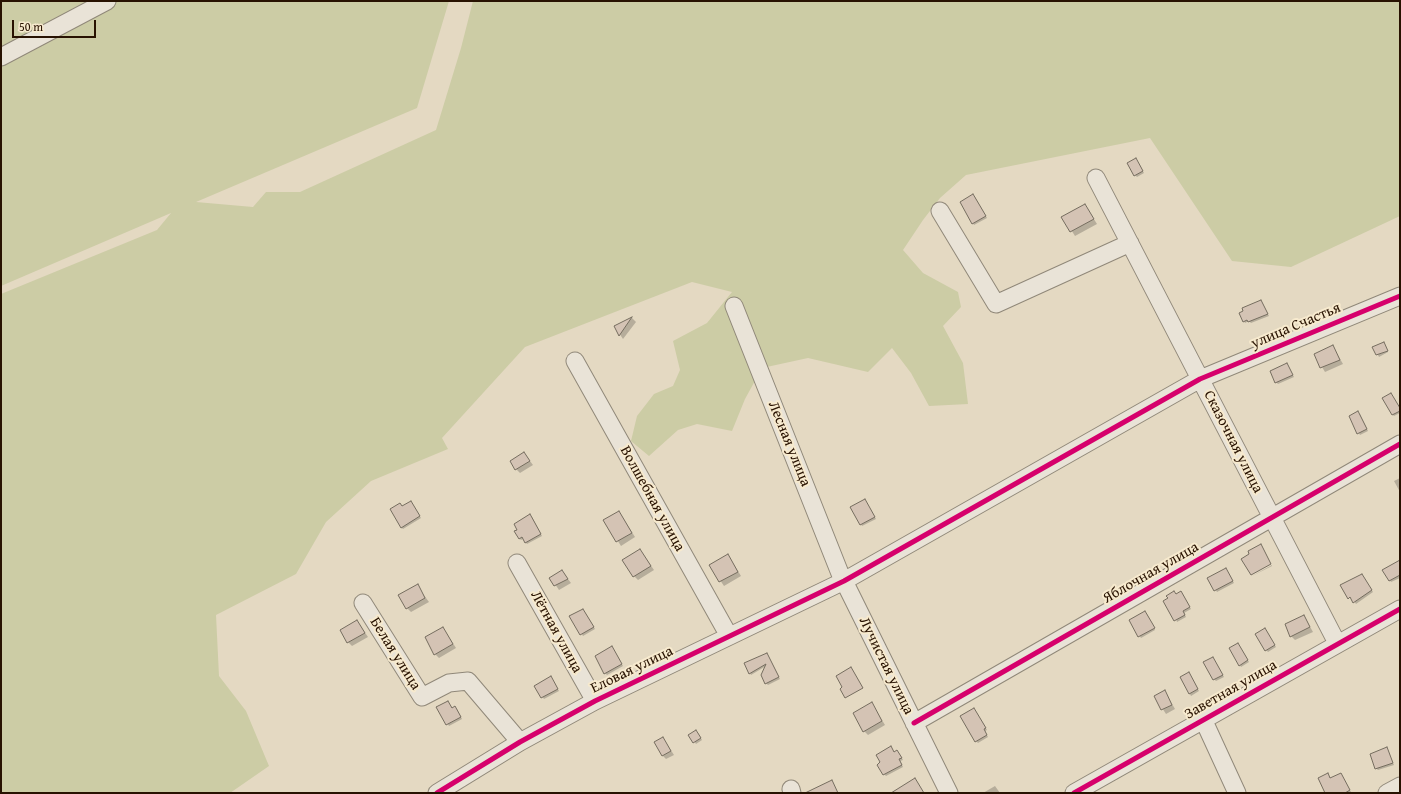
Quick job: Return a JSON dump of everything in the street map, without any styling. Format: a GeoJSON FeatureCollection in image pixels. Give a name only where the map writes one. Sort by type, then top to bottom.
{"type":"FeatureCollection","features":[{"type":"Feature","properties":{"kind":"street"},"geometry":{"type":"LineString","coordinates":[[1,57],[107,1]]}},
{"type":"Feature","properties":{"kind":"street","name":"Сказочная улица"},"geometry":{"type":"LineString","coordinates":[[1096,178],[1337,643]]}},
{"type":"Feature","properties":{"kind":"street"},"geometry":{"type":"LineString","coordinates":[[940,211],[996,304],[1130,243]]}},
{"type":"Feature","properties":{"kind":"street","name":"улица Счастья"},"geometry":{"type":"LineString","coordinates":[[843,581],[1200,379],[1400,296]]}},
{"type":"Feature","properties":{"kind":"street","name":"Лесная улица"},"geometry":{"type":"LineString","coordinates":[[734,306],[843,581]]}},
{"type":"Feature","properties":{"kind":"street","name":"Волшебная улица"},"geometry":{"type":"LineString","coordinates":[[575,361],[729,636]]}},
{"type":"Feature","properties":{"kind":"street","name":"Яблочная улица"},"geometry":{"type":"LineString","coordinates":[[914,723],[1400,444]]}},
{"type":"Feature","properties":{"kind":"street","name":"Лётная улица"},"geometry":{"type":"LineString","coordinates":[[517,563],[595,701]]}},
{"type":"Feature","properties":{"kind":"street","name":"Еловая улица"},"geometry":{"type":"LineString","coordinates":[[437,793],[520,742],[595,701],[843,581]]}},
{"type":"Feature","properties":{"kind":"street","name":"Лучистая улица"},"geometry":{"type":"LineString","coordinates":[[843,581],[949,793]]}},
{"type":"Feature","properties":{"kind":"street","name":"Белая улица"},"geometry":{"type":"LineString","coordinates":[[363,603],[422,697],[449,683],[468,682],[520,742]]}},
{"type":"Feature","properties":{"kind":"street","name":"Заветная улица"},"geometry":{"type":"LineString","coordinates":[[1074,793],[1337,643],[1400,609]]}},
{"type":"Feature","properties":{"kind":"street"},"geometry":{"type":"LineString","coordinates":[[1203,719],[1237,793]]}},
{"type":"Feature","properties":{"kind":"street"},"geometry":{"type":"LineString","coordinates":[[1388,793],[1400,786]]}},
{"type":"Feature","properties":{"kind":"green space"},"geometry":{"type":"Polygon","coordinates":[[[1,1],[449,1],[417,108],[196,202],[253,207],[266,192],[300,192],[436,130],[461,48],[473,1],[1400,1],[1400,216],[1291,267],[1232,261],[1150,138],[966,175],[940,198],[903,250],[923,273],[958,292],[961,307],[943,326],[963,363],[968,404],[929,406],[911,373],[892,348],[868,372],[808,358],[762,368],[745,399],[732,431],[697,424],[678,430],[649,456],[631,441],[637,416],[654,394],[673,386],[680,370],[673,341],[707,323],[732,292],[692,282],[525,347],[442,438],[448,449],[371,481],[326,522],[296,574],[216,615],[219,676],[246,711],[269,766],[230,793],[1,793],[1,294],[157,230],[171,213],[1,286],[1,1]]]}},
{"type":"Feature","properties":{"kind":"building"},"geometry":{"type":"Polygon","coordinates":[[[1136,158],[1143,171],[1134,176],[1127,163],[1136,158]]]}},
{"type":"Feature","properties":{"kind":"building"},"geometry":{"type":"Polygon","coordinates":[[[973,194],[986,216],[972,224],[960,202],[973,194]]]}},
{"type":"Feature","properties":{"kind":"building"},"geometry":{"type":"Polygon","coordinates":[[[1085,204],[1094,219],[1070,232],[1061,217],[1085,204]]]}},
{"type":"Feature","properties":{"kind":"building"},"geometry":{"type":"Polygon","coordinates":[[[1261,300],[1268,314],[1248,322],[1247,320],[1243,322],[1239,313],[1243,311],[1242,308],[1261,300]]]}},
{"type":"Feature","properties":{"kind":"building"},"geometry":{"type":"Polygon","coordinates":[[[632,317],[619,336],[614,326],[632,317]]]}},
{"type":"Feature","properties":{"kind":"building"},"geometry":{"type":"Polygon","coordinates":[[[1384,342],[1388,351],[1376,355],[1372,347],[1384,342]]]}},
{"type":"Feature","properties":{"kind":"building"},"geometry":{"type":"Polygon","coordinates":[[[1333,345],[1340,360],[1320,368],[1314,354],[1333,345]]]}},
{"type":"Feature","properties":{"kind":"building"},"geometry":{"type":"Polygon","coordinates":[[[1287,363],[1293,375],[1275,383],[1270,371],[1287,363]]]}},
{"type":"Feature","properties":{"kind":"building"},"geometry":{"type":"Polygon","coordinates":[[[1391,393],[1400,408],[1400,411],[1392,415],[1382,398],[1391,393]]]}},
{"type":"Feature","properties":{"kind":"building"},"geometry":{"type":"Polygon","coordinates":[[[1358,411],[1367,429],[1357,434],[1349,416],[1358,411]]]}},
{"type":"Feature","properties":{"kind":"building"},"geometry":{"type":"Polygon","coordinates":[[[524,452],[530,461],[515,470],[510,461],[524,452]]]}},
{"type":"Feature","properties":{"kind":"building"},"geometry":{"type":"Polygon","coordinates":[[[865,499],[875,517],[860,525],[850,507],[865,499]]]}},
{"type":"Feature","properties":{"kind":"building"},"geometry":{"type":"Polygon","coordinates":[[[411,501],[420,516],[401,528],[390,509],[400,503],[402,506],[411,501]]]}},
{"type":"Feature","properties":{"kind":"building"},"geometry":{"type":"Polygon","coordinates":[[[619,511],[632,533],[616,542],[603,520],[619,511]]]}},
{"type":"Feature","properties":{"kind":"building"},"geometry":{"type":"Polygon","coordinates":[[[530,514],[541,534],[525,543],[522,537],[519,539],[514,531],[517,530],[514,524],[530,514]]]}},
{"type":"Feature","properties":{"kind":"building"},"geometry":{"type":"Polygon","coordinates":[[[1261,544],[1271,564],[1251,575],[1241,559],[1249,554],[1248,551],[1261,544]]]}},
{"type":"Feature","properties":{"kind":"building"},"geometry":{"type":"Polygon","coordinates":[[[640,549],[651,566],[633,577],[622,560],[640,549]]]}},
{"type":"Feature","properties":{"kind":"building"},"geometry":{"type":"Polygon","coordinates":[[[728,554],[738,572],[719,582],[709,565],[728,554]]]}},
{"type":"Feature","properties":{"kind":"building"},"geometry":{"type":"Polygon","coordinates":[[[1400,560],[1400,575],[1389,581],[1382,570],[1400,560]]]}},
{"type":"Feature","properties":{"kind":"building"},"geometry":{"type":"Polygon","coordinates":[[[1226,568],[1233,581],[1214,591],[1207,578],[1226,568]]]}},
{"type":"Feature","properties":{"kind":"building"},"geometry":{"type":"Polygon","coordinates":[[[562,570],[568,579],[554,586],[549,578],[562,570]]]}},
{"type":"Feature","properties":{"kind":"building"},"geometry":{"type":"Polygon","coordinates":[[[1362,574],[1372,590],[1353,603],[1350,597],[1348,599],[1340,585],[1362,574]]]}},
{"type":"Feature","properties":{"kind":"building"},"geometry":{"type":"Polygon","coordinates":[[[418,584],[425,598],[406,609],[398,595],[418,584]]]}},
{"type":"Feature","properties":{"kind":"building"},"geometry":{"type":"Polygon","coordinates":[[[1174,591],[1176,594],[1181,591],[1190,607],[1183,611],[1185,615],[1174,621],[1163,601],[1168,598],[1166,596],[1174,591]]]}},
{"type":"Feature","properties":{"kind":"building"},"geometry":{"type":"Polygon","coordinates":[[[583,609],[594,627],[580,635],[569,616],[583,609]]]}},
{"type":"Feature","properties":{"kind":"building"},"geometry":{"type":"Polygon","coordinates":[[[1145,611],[1155,628],[1138,637],[1129,620],[1145,611]]]}},
{"type":"Feature","properties":{"kind":"building"},"geometry":{"type":"Polygon","coordinates":[[[1304,615],[1310,627],[1290,637],[1285,624],[1304,615]]]}},
{"type":"Feature","properties":{"kind":"building"},"geometry":{"type":"Polygon","coordinates":[[[357,620],[365,633],[347,643],[340,630],[357,620]]]}},
{"type":"Feature","properties":{"kind":"building"},"geometry":{"type":"Polygon","coordinates":[[[443,627],[453,644],[434,655],[425,637],[443,627]]]}},
{"type":"Feature","properties":{"kind":"building"},"geometry":{"type":"Polygon","coordinates":[[[1265,628],[1275,645],[1265,651],[1255,634],[1265,628]]]}},
{"type":"Feature","properties":{"kind":"building"},"geometry":{"type":"Polygon","coordinates":[[[1238,643],[1248,660],[1239,666],[1229,648],[1238,643]]]}},
{"type":"Feature","properties":{"kind":"building"},"geometry":{"type":"Polygon","coordinates":[[[612,646],[622,664],[604,674],[595,656],[612,646]]]}},
{"type":"Feature","properties":{"kind":"building"},"geometry":{"type":"Polygon","coordinates":[[[767,653],[779,677],[765,684],[761,675],[766,664],[749,674],[744,663],[767,653]]]}},
{"type":"Feature","properties":{"kind":"building"},"geometry":{"type":"Polygon","coordinates":[[[1213,657],[1223,675],[1213,680],[1203,662],[1213,657]]]}},
{"type":"Feature","properties":{"kind":"building"},"geometry":{"type":"Polygon","coordinates":[[[851,667],[863,688],[845,698],[840,689],[842,687],[836,676],[851,667]]]}},
{"type":"Feature","properties":{"kind":"building"},"geometry":{"type":"Polygon","coordinates":[[[1189,672],[1198,689],[1189,694],[1180,677],[1189,672]]]}},
{"type":"Feature","properties":{"kind":"building"},"geometry":{"type":"Polygon","coordinates":[[[551,676],[558,689],[541,698],[534,686],[551,676]]]}},
{"type":"Feature","properties":{"kind":"building"},"geometry":{"type":"Polygon","coordinates":[[[1165,690],[1172,705],[1161,710],[1154,696],[1165,690]]]}},
{"type":"Feature","properties":{"kind":"building"},"geometry":{"type":"Polygon","coordinates":[[[448,701],[452,708],[455,706],[461,717],[446,725],[436,707],[448,701]]]}},
{"type":"Feature","properties":{"kind":"building"},"geometry":{"type":"Polygon","coordinates":[[[872,702],[882,721],[863,732],[853,713],[872,702]]]}},
{"type":"Feature","properties":{"kind":"building"},"geometry":{"type":"Polygon","coordinates":[[[974,708],[986,728],[984,729],[987,735],[975,742],[960,716],[974,708]]]}},
{"type":"Feature","properties":{"kind":"building"},"geometry":{"type":"Polygon","coordinates":[[[696,730],[701,738],[693,743],[688,735],[696,730]]]}},
{"type":"Feature","properties":{"kind":"building"},"geometry":{"type":"Polygon","coordinates":[[[663,737],[671,751],[662,756],[654,742],[663,737]]]}},
{"type":"Feature","properties":{"kind":"building"},"geometry":{"type":"Polygon","coordinates":[[[891,746],[894,752],[897,750],[902,758],[899,759],[902,765],[883,775],[877,765],[880,762],[876,755],[891,746]]]}},
{"type":"Feature","properties":{"kind":"building"},"geometry":{"type":"Polygon","coordinates":[[[1387,747],[1393,763],[1375,769],[1370,754],[1387,747]]]}},
{"type":"Feature","properties":{"kind":"building"},"geometry":{"type":"Polygon","coordinates":[[[1328,773],[1330,778],[1341,773],[1350,790],[1345,793],[1325,793],[1318,778],[1328,773]]]}},
{"type":"Feature","properties":{"kind":"building"},"geometry":{"type":"Polygon","coordinates":[[[915,778],[924,793],[891,793],[915,778]]]}},
{"type":"Feature","properties":{"kind":"building"},"geometry":{"type":"Polygon","coordinates":[[[832,780],[838,793],[805,793],[832,780]]]}},
{"type":"Feature","properties":{"kind":"cycle path"},"geometry":{"type":"LineString","coordinates":[[437,793],[520,742],[595,701],[844,581],[1200,379],[1400,296]]}},
{"type":"Feature","properties":{"kind":"cycle path"},"geometry":{"type":"LineString","coordinates":[[914,723],[1400,444]]}},
{"type":"Feature","properties":{"kind":"cycle path"},"geometry":{"type":"LineString","coordinates":[[1074,793],[1400,609]]}}]}
